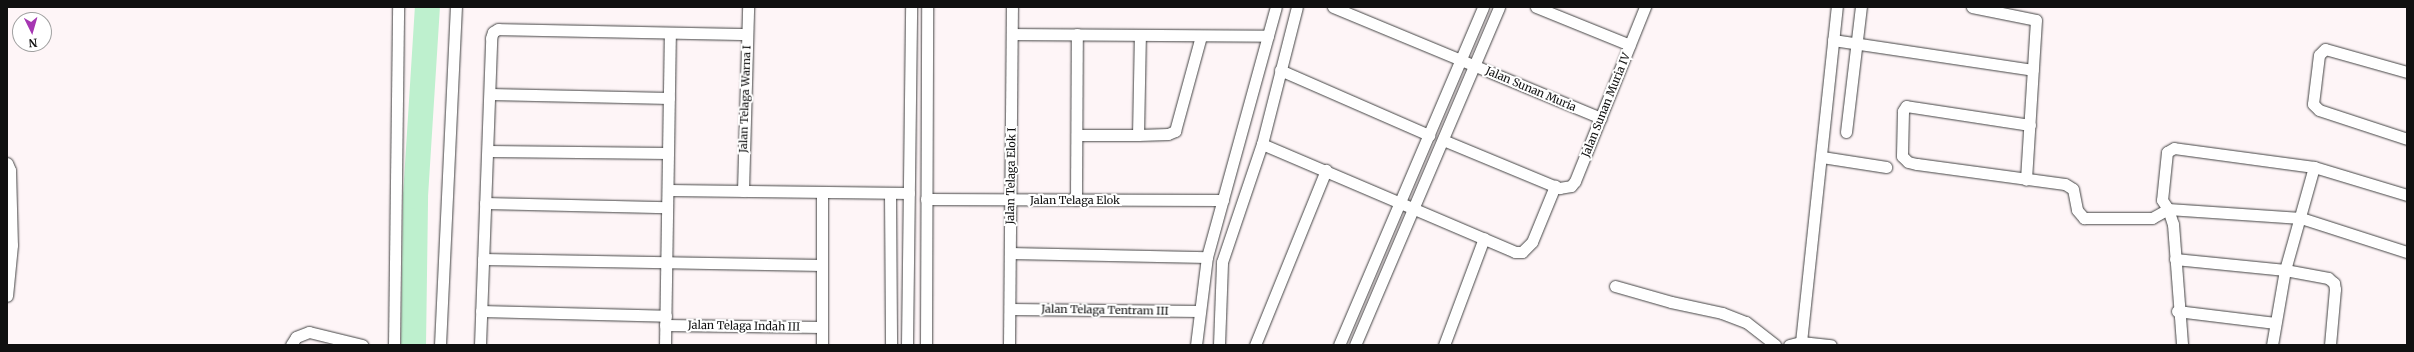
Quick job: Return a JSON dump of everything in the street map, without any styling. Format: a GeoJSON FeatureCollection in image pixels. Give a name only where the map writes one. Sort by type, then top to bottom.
{"type":"FeatureCollection","features":[{"type":"Feature","properties":{"kind":"street"},"geometry":{"type":"LineString","coordinates":[[394,345],[398,7]]}},
{"type":"Feature","properties":{"kind":"street"},"geometry":{"type":"LineString","coordinates":[[440,345],[456,7]]}},
{"type":"Feature","properties":{"kind":"street","name":"Jalan Telaga Warna I"},"geometry":{"type":"LineString","coordinates":[[743,191],[748,7]]}},
{"type":"Feature","properties":{"kind":"street"},"geometry":{"type":"LineString","coordinates":[[907,345],[911,7]]}},
{"type":"Feature","properties":{"kind":"street"},"geometry":{"type":"LineString","coordinates":[[926,345],[927,7]]}},
{"type":"Feature","properties":{"kind":"street","name":"Jalan Telaga Elok I"},"geometry":{"type":"LineString","coordinates":[[1009,345],[1012,7]]}},
{"type":"Feature","properties":{"kind":"street"},"geometry":{"type":"LineString","coordinates":[[1196,345],[1207,257],[1276,7]]}},
{"type":"Feature","properties":{"kind":"street"},"geometry":{"type":"LineString","coordinates":[[1219,345],[1222,262],[1262,144],[1297,7]]}},
{"type":"Feature","properties":{"kind":"street","name":"Jalan Sunan Muria"},"geometry":{"type":"LineString","coordinates":[[1333,7],[1601,118]]}},
{"type":"Feature","properties":{"kind":"street"},"geometry":{"type":"LineString","coordinates":[[1339,345],[1483,7]]}},
{"type":"Feature","properties":{"kind":"street"},"geometry":{"type":"LineString","coordinates":[[1355,345],[1499,7]]}},
{"type":"Feature","properties":{"kind":"street"},"geometry":{"type":"LineString","coordinates":[[1536,7],[1630,45]]}},
{"type":"Feature","properties":{"kind":"street","name":"Jalan Sunan Muria IV"},"geometry":{"type":"LineString","coordinates":[[1555,186],[1566,188],[1575,181],[1645,7]]}},
{"type":"Feature","properties":{"kind":"street"},"geometry":{"type":"LineString","coordinates":[[1801,342],[1837,7]]}},
{"type":"Feature","properties":{"kind":"street"},"geometry":{"type":"LineString","coordinates":[[1846,132],[1860,7]]}},
{"type":"Feature","properties":{"kind":"street"},"geometry":{"type":"LineString","coordinates":[[1972,7],[2036,20],[2026,180]]}},
{"type":"Feature","properties":{"kind":"street"},"geometry":{"type":"LineString","coordinates":[[480,345],[491,38],[498,29],[747,34]]}},
{"type":"Feature","properties":{"kind":"street"},"geometry":{"type":"LineString","coordinates":[[665,345],[670,33]]}},
{"type":"Feature","properties":{"kind":"street"},"geometry":{"type":"LineString","coordinates":[[1012,34],[1268,36]]}},
{"type":"Feature","properties":{"kind":"street"},"geometry":{"type":"LineString","coordinates":[[1076,200],[1078,34]]}},
{"type":"Feature","properties":{"kind":"street"},"geometry":{"type":"LineString","coordinates":[[1138,135],[1140,35]]}},
{"type":"Feature","properties":{"kind":"street"},"geometry":{"type":"LineString","coordinates":[[1077,135],[1168,134],[1175,130],[1201,36]]}},
{"type":"Feature","properties":{"kind":"street"},"geometry":{"type":"LineString","coordinates":[[1834,40],[2034,70]]}},
{"type":"Feature","properties":{"kind":"street"},"geometry":{"type":"LineString","coordinates":[[2407,72],[2325,49],[2320,55],[2313,104],[2319,110],[2407,139]]}},
{"type":"Feature","properties":{"kind":"street"},"geometry":{"type":"LineString","coordinates":[[1280,70],[1429,135]]}},
{"type":"Feature","properties":{"kind":"street"},"geometry":{"type":"LineString","coordinates":[[490,94],[669,98]]}},
{"type":"Feature","properties":{"kind":"street"},"geometry":{"type":"LineString","coordinates":[[2030,125],[1909,106],[1904,108],[1902,156],[1908,162],[2026,180],[2065,184],[2073,189],[2077,210],[2084,218],[2152,218],[2168,209],[2300,218],[2407,252]]}},
{"type":"Feature","properties":{"kind":"street"},"geometry":{"type":"LineString","coordinates":[[1262,144],[1326,170],[1515,252],[1526,249],[1555,186],[1442,140]]}},
{"type":"Feature","properties":{"kind":"street"},"geometry":{"type":"LineString","coordinates":[[2182,345],[2178,311],[2173,224],[2168,209],[2162,200],[2167,152],[2170,149],[2314,167],[2407,195]]}},
{"type":"Feature","properties":{"kind":"street"},"geometry":{"type":"LineString","coordinates":[[488,151],[668,153]]}},
{"type":"Feature","properties":{"kind":"street"},"geometry":{"type":"LineString","coordinates":[[1822,157],[1886,167]]}},
{"type":"Feature","properties":{"kind":"street"},"geometry":{"type":"LineString","coordinates":[[7,163],[10,170],[12,245],[7,296]]}},
{"type":"Feature","properties":{"kind":"street"},"geometry":{"type":"LineString","coordinates":[[2272,345],[2285,270],[2314,167]]}},
{"type":"Feature","properties":{"kind":"street"},"geometry":{"type":"LineString","coordinates":[[1256,345],[1326,170]]}},
{"type":"Feature","properties":{"kind":"street"},"geometry":{"type":"LineString","coordinates":[[668,190],[909,193]]}},
{"type":"Feature","properties":{"kind":"street"},"geometry":{"type":"LineString","coordinates":[[822,192],[822,345]]}},
{"type":"Feature","properties":{"kind":"street"},"geometry":{"type":"LineString","coordinates":[[890,193],[891,345]]}},
{"type":"Feature","properties":{"kind":"street","name":"Jalan Telaga Elok"},"geometry":{"type":"LineString","coordinates":[[926,199],[1223,200]]}},
{"type":"Feature","properties":{"kind":"street"},"geometry":{"type":"LineString","coordinates":[[485,202],[667,207]]}},
{"type":"Feature","properties":{"kind":"street"},"geometry":{"type":"LineString","coordinates":[[1444,345],[1484,238]]}},
{"type":"Feature","properties":{"kind":"street"},"geometry":{"type":"LineString","coordinates":[[1010,253],[1207,257]]}},
{"type":"Feature","properties":{"kind":"street"},"geometry":{"type":"LineString","coordinates":[[2175,259],[2285,270],[2328,278],[2334,283],[2330,345]]}},
{"type":"Feature","properties":{"kind":"street"},"geometry":{"type":"LineString","coordinates":[[483,260],[822,266]]}},
{"type":"Feature","properties":{"kind":"street"},"geometry":{"type":"LineString","coordinates":[[1615,286],[1671,302],[1722,313],[1746,322],[1775,345]]}},
{"type":"Feature","properties":{"kind":"street","name":"Jalan Telaga Tentram III"},"geometry":{"type":"LineString","coordinates":[[1010,309],[1200,311]]}},
{"type":"Feature","properties":{"kind":"street","name":"Jalan Telaga Indah III"},"geometry":{"type":"LineString","coordinates":[[481,311],[666,321],[822,327]]}},
{"type":"Feature","properties":{"kind":"street"},"geometry":{"type":"LineString","coordinates":[[2178,311],[2275,323]]}},
{"type":"Feature","properties":{"kind":"street"},"geometry":{"type":"LineString","coordinates":[[291,345],[296,337],[309,332],[362,345]]}},
{"type":"Feature","properties":{"kind":"street"},"geometry":{"type":"LineString","coordinates":[[1789,345],[1801,342],[1831,345]]}},
{"type":"Feature","properties":{"kind":"waterway"},"geometry":{"type":"LineString","coordinates":[[413,345],[415,196],[427,7]]}}]}
